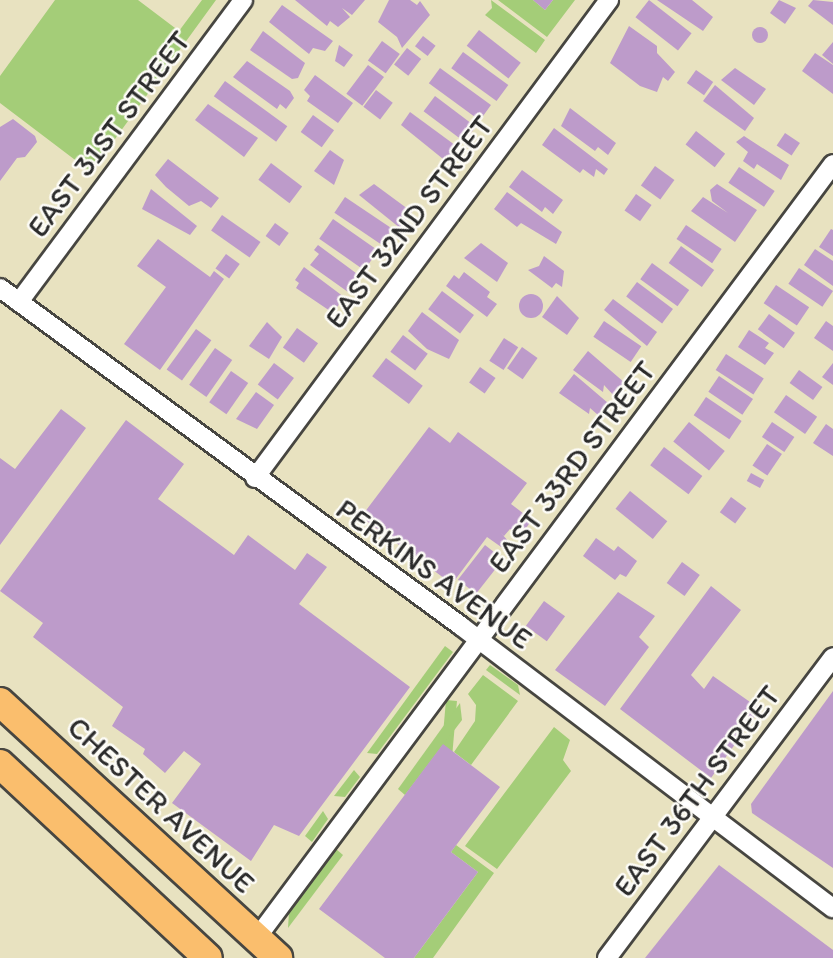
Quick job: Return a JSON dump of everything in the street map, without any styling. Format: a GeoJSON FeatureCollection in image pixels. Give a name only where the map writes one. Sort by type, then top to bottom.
{"type":"FeatureCollection","features":[{"type":"Feature","properties":{"kind":"main road","name":"CHESTER AVENUE"},"geometry":{"type":"LineString","coordinates":[[0,702],[278,958]]}},
{"type":"Feature","properties":{"kind":"main road"},"geometry":{"type":"LineString","coordinates":[[0,764],[208,958]]}},
{"type":"Feature","properties":{"kind":"street","name":"EAST 31ST STREET"},"geometry":{"type":"LineString","coordinates":[[19,302],[243,0]]}},
{"type":"Feature","properties":{"kind":"street","name":"EAST 32ND STREET"},"geometry":{"type":"LineString","coordinates":[[255,478],[609,0]]}},
{"type":"Feature","properties":{"kind":"street","name":"EAST 33RD STREET"},"geometry":{"type":"LineString","coordinates":[[257,939],[833,164]]}},
{"type":"Feature","properties":{"kind":"street","name":"PERKINS AVENUE"},"geometry":{"type":"LineString","coordinates":[[0,288],[715,817],[833,908]]}},
{"type":"Feature","properties":{"kind":"street","name":"EAST 36TH STREET"},"geometry":{"type":"LineString","coordinates":[[607,958],[833,657]]}},
{"type":"Feature","properties":{"kind":"green space"},"geometry":{"type":"Polygon","coordinates":[[[55,0],[138,0],[179,31],[202,0],[216,0],[91,172],[0,103],[0,76],[55,0]]]}},
{"type":"Feature","properties":{"kind":"green space"},"geometry":{"type":"Polygon","coordinates":[[[491,0],[545,40],[536,53],[485,15],[492,8],[491,0]]]}},
{"type":"Feature","properties":{"kind":"green space"},"geometry":{"type":"Polygon","coordinates":[[[498,0],[533,0],[545,10],[553,0],[575,0],[547,37],[498,0]]]}},
{"type":"Feature","properties":{"kind":"green space"},"geometry":{"type":"Polygon","coordinates":[[[445,646],[453,652],[377,754],[367,753],[445,646]]]}},
{"type":"Feature","properties":{"kind":"green space"},"geometry":{"type":"Polygon","coordinates":[[[490,665],[518,685],[520,695],[486,670],[490,665]]]}},
{"type":"Feature","properties":{"kind":"green space"},"geometry":{"type":"Polygon","coordinates":[[[483,675],[518,701],[471,765],[454,752],[475,721],[476,705],[468,694],[483,675]]]}},
{"type":"Feature","properties":{"kind":"green space"},"geometry":{"type":"Polygon","coordinates":[[[446,700],[457,701],[449,797],[438,796],[446,700]]]}},
{"type":"Feature","properties":{"kind":"green space"},"geometry":{"type":"Polygon","coordinates":[[[460,703],[462,720],[405,795],[398,789],[460,703]]]}},
{"type":"Feature","properties":{"kind":"green space"},"geometry":{"type":"Polygon","coordinates":[[[554,727],[570,740],[563,760],[571,771],[497,869],[465,846],[554,727]]]}},
{"type":"Feature","properties":{"kind":"green space"},"geometry":{"type":"Polygon","coordinates":[[[354,770],[360,777],[345,797],[334,796],[354,770]]]}},
{"type":"Feature","properties":{"kind":"green space"},"geometry":{"type":"Polygon","coordinates":[[[323,811],[328,819],[312,842],[305,836],[323,811]]]}},
{"type":"Feature","properties":{"kind":"green space"},"geometry":{"type":"Polygon","coordinates":[[[456,845],[494,873],[433,958],[414,958],[478,872],[451,852],[456,845]]]}},
{"type":"Feature","properties":{"kind":"green space"},"geometry":{"type":"Polygon","coordinates":[[[336,849],[343,855],[288,928],[289,912],[336,849]]]}},
{"type":"Feature","properties":{"kind":"building"},"geometry":{"type":"Polygon","coordinates":[[[295,0],[365,0],[352,15],[342,8],[350,17],[338,27],[330,21],[327,26],[295,0]]]}},
{"type":"Feature","properties":{"kind":"building"},"geometry":{"type":"Polygon","coordinates":[[[389,0],[410,0],[417,5],[420,1],[430,15],[402,48],[397,37],[378,22],[389,0]]]}},
{"type":"Feature","properties":{"kind":"building"},"geometry":{"type":"Polygon","coordinates":[[[533,0],[553,0],[545,10],[533,0]]]}},
{"type":"Feature","properties":{"kind":"building"},"geometry":{"type":"Polygon","coordinates":[[[649,0],[692,33],[678,51],[635,17],[649,0]]]}},
{"type":"Feature","properties":{"kind":"building"},"geometry":{"type":"Polygon","coordinates":[[[657,0],[692,0],[713,17],[703,31],[657,0]]]}},
{"type":"Feature","properties":{"kind":"building"},"geometry":{"type":"Polygon","coordinates":[[[779,0],[796,8],[785,24],[770,13],[779,0]]]}},
{"type":"Feature","properties":{"kind":"building"},"geometry":{"type":"Polygon","coordinates":[[[813,0],[833,2],[833,25],[808,6],[813,0]]]}},
{"type":"Feature","properties":{"kind":"building"},"geometry":{"type":"Polygon","coordinates":[[[282,5],[333,41],[325,51],[313,48],[309,54],[269,22],[282,5]]]}},
{"type":"Feature","properties":{"kind":"building"},"geometry":{"type":"Polygon","coordinates":[[[629,26],[657,46],[657,53],[675,72],[668,81],[663,77],[657,92],[640,86],[610,63],[629,26]]]}},
{"type":"Feature","properties":{"kind":"building"},"geometry":{"type":"Polygon","coordinates":[[[760,27],[768,35],[760,43],[752,35],[760,27]]]}},
{"type":"Feature","properties":{"kind":"building"},"geometry":{"type":"Polygon","coordinates":[[[479,30],[521,63],[508,78],[467,46],[479,30]]]}},
{"type":"Feature","properties":{"kind":"building"},"geometry":{"type":"Polygon","coordinates":[[[263,31],[305,63],[298,78],[292,79],[250,50],[263,31]]]}},
{"type":"Feature","properties":{"kind":"building"},"geometry":{"type":"Polygon","coordinates":[[[423,36],[436,46],[428,56],[415,46],[423,36]]]}},
{"type":"Feature","properties":{"kind":"building"},"geometry":{"type":"Polygon","coordinates":[[[382,41],[400,54],[386,73],[368,60],[382,41]]]}},
{"type":"Feature","properties":{"kind":"building"},"geometry":{"type":"Polygon","coordinates":[[[833,42],[833,64],[822,55],[833,42]]]}},
{"type":"Feature","properties":{"kind":"building"},"geometry":{"type":"Polygon","coordinates":[[[339,45],[353,55],[344,67],[335,61],[339,45]]]}},
{"type":"Feature","properties":{"kind":"building"},"geometry":{"type":"Polygon","coordinates":[[[407,48],[421,59],[408,76],[394,65],[407,48]]]}},
{"type":"Feature","properties":{"kind":"building"},"geometry":{"type":"Polygon","coordinates":[[[463,52],[508,85],[497,101],[451,68],[463,52]]]}},
{"type":"Feature","properties":{"kind":"building"},"geometry":{"type":"Polygon","coordinates":[[[815,53],[833,65],[833,94],[802,71],[815,53]]]}},
{"type":"Feature","properties":{"kind":"building"},"geometry":{"type":"Polygon","coordinates":[[[247,61],[290,91],[294,98],[286,109],[280,104],[277,109],[233,77],[247,61]]]}},
{"type":"Feature","properties":{"kind":"building"},"geometry":{"type":"Polygon","coordinates":[[[368,65],[384,77],[362,106],[346,94],[368,65]]]}},
{"type":"Feature","properties":{"kind":"building"},"geometry":{"type":"Polygon","coordinates":[[[440,68],[491,105],[480,120],[429,83],[440,68]]]}},
{"type":"Feature","properties":{"kind":"building"},"geometry":{"type":"Polygon","coordinates":[[[735,68],[766,89],[754,105],[721,80],[735,68]]]}},
{"type":"Feature","properties":{"kind":"building"},"geometry":{"type":"Polygon","coordinates":[[[696,70],[713,82],[704,95],[687,83],[696,70]]]}},
{"type":"Feature","properties":{"kind":"building"},"geometry":{"type":"Polygon","coordinates":[[[315,75],[353,103],[338,123],[307,101],[310,96],[304,90],[315,75]]]}},
{"type":"Feature","properties":{"kind":"building"},"geometry":{"type":"Polygon","coordinates":[[[225,81],[287,126],[276,142],[214,96],[225,81]]]}},
{"type":"Feature","properties":{"kind":"building"},"geometry":{"type":"Polygon","coordinates":[[[715,85],[754,118],[745,131],[703,101],[715,85]]]}},
{"type":"Feature","properties":{"kind":"building"},"geometry":{"type":"Polygon","coordinates":[[[376,90],[393,103],[380,119],[363,107],[376,90]]]}},
{"type":"Feature","properties":{"kind":"building"},"geometry":{"type":"Polygon","coordinates":[[[435,96],[476,127],[464,142],[424,111],[435,96]]]}},
{"type":"Feature","properties":{"kind":"building"},"geometry":{"type":"Polygon","coordinates":[[[208,104],[258,138],[244,157],[195,120],[208,104]]]}},
{"type":"Feature","properties":{"kind":"building"},"geometry":{"type":"Polygon","coordinates":[[[570,108],[616,143],[608,155],[598,147],[595,151],[561,126],[570,108]]]}},
{"type":"Feature","properties":{"kind":"building"},"geometry":{"type":"Polygon","coordinates":[[[410,112],[459,148],[448,163],[401,125],[410,112]]]}},
{"type":"Feature","properties":{"kind":"building"},"geometry":{"type":"Polygon","coordinates":[[[313,115],[334,130],[322,147],[301,132],[313,115]]]}},
{"type":"Feature","properties":{"kind":"building"},"geometry":{"type":"Polygon","coordinates":[[[13,119],[35,136],[37,142],[25,157],[17,158],[0,181],[0,127],[13,119]]]}},
{"type":"Feature","properties":{"kind":"building"},"geometry":{"type":"Polygon","coordinates":[[[554,128],[608,169],[604,175],[596,169],[594,177],[583,169],[580,173],[542,145],[554,128]]]}},
{"type":"Feature","properties":{"kind":"building"},"geometry":{"type":"Polygon","coordinates":[[[696,131],[725,154],[715,167],[686,144],[696,131]]]}},
{"type":"Feature","properties":{"kind":"building"},"geometry":{"type":"Polygon","coordinates":[[[785,133],[800,143],[792,156],[777,145],[785,133]]]}},
{"type":"Feature","properties":{"kind":"building"},"geometry":{"type":"Polygon","coordinates":[[[744,136],[789,165],[781,180],[757,164],[754,169],[743,161],[748,152],[736,142],[744,136]]]}},
{"type":"Feature","properties":{"kind":"building"},"geometry":{"type":"Polygon","coordinates":[[[330,150],[344,160],[334,185],[314,171],[330,150]]]}},
{"type":"Feature","properties":{"kind":"building"},"geometry":{"type":"Polygon","coordinates":[[[168,159],[219,198],[211,208],[201,201],[189,206],[155,175],[168,159]]]}},
{"type":"Feature","properties":{"kind":"building"},"geometry":{"type":"Polygon","coordinates":[[[271,163],[302,186],[290,203],[258,180],[271,163]]]}},
{"type":"Feature","properties":{"kind":"building"},"geometry":{"type":"Polygon","coordinates":[[[655,166],[674,180],[660,200],[641,185],[655,166]]]}},
{"type":"Feature","properties":{"kind":"building"},"geometry":{"type":"Polygon","coordinates":[[[739,167],[775,191],[764,207],[728,183],[739,167]]]}},
{"type":"Feature","properties":{"kind":"building"},"geometry":{"type":"Polygon","coordinates":[[[522,170],[563,200],[553,214],[545,207],[542,212],[509,187],[522,170]]]}},
{"type":"Feature","properties":{"kind":"building"},"geometry":{"type":"Polygon","coordinates":[[[374,184],[412,212],[400,228],[359,195],[374,184]]]}},
{"type":"Feature","properties":{"kind":"building"},"geometry":{"type":"Polygon","coordinates":[[[717,184],[757,210],[735,242],[691,211],[703,197],[728,213],[712,201],[710,190],[717,184]]]}},
{"type":"Feature","properties":{"kind":"building"},"geometry":{"type":"Polygon","coordinates":[[[151,189],[197,226],[190,235],[142,209],[151,189]]]}},
{"type":"Feature","properties":{"kind":"building"},"geometry":{"type":"Polygon","coordinates":[[[507,192],[562,232],[556,244],[521,223],[517,227],[494,209],[507,192]]]}},
{"type":"Feature","properties":{"kind":"building"},"geometry":{"type":"Polygon","coordinates":[[[636,194],[652,205],[640,221],[625,210],[636,194]]]}},
{"type":"Feature","properties":{"kind":"building"},"geometry":{"type":"Polygon","coordinates":[[[345,197],[392,229],[382,245],[334,213],[345,197]]]}},
{"type":"Feature","properties":{"kind":"building"},"geometry":{"type":"Polygon","coordinates":[[[222,215],[261,242],[250,258],[211,231],[222,215]]]}},
{"type":"Feature","properties":{"kind":"building"},"geometry":{"type":"Polygon","coordinates":[[[333,219],[378,251],[364,270],[319,239],[333,219]]]}},
{"type":"Feature","properties":{"kind":"building"},"geometry":{"type":"Polygon","coordinates":[[[275,223],[289,233],[279,246],[266,236],[275,223]]]}},
{"type":"Feature","properties":{"kind":"building"},"geometry":{"type":"Polygon","coordinates":[[[686,225],[722,249],[712,263],[676,239],[686,225]]]}},
{"type":"Feature","properties":{"kind":"building"},"geometry":{"type":"Polygon","coordinates":[[[831,229],[833,230],[833,256],[819,247],[831,229]]]}},
{"type":"Feature","properties":{"kind":"building"},"geometry":{"type":"Polygon","coordinates":[[[158,239],[210,277],[214,271],[224,279],[160,370],[124,344],[166,287],[137,266],[158,239]]]}},
{"type":"Feature","properties":{"kind":"building"},"geometry":{"type":"Polygon","coordinates":[[[481,243],[508,263],[497,282],[464,258],[481,243]]]}},
{"type":"Feature","properties":{"kind":"building"},"geometry":{"type":"Polygon","coordinates":[[[318,245],[360,276],[348,292],[310,265],[319,254],[314,250],[318,245]]]}},
{"type":"Feature","properties":{"kind":"building"},"geometry":{"type":"Polygon","coordinates":[[[681,246],[714,270],[702,287],[669,263],[681,246]]]}},
{"type":"Feature","properties":{"kind":"building"},"geometry":{"type":"Polygon","coordinates":[[[815,249],[833,261],[833,286],[804,265],[815,249]]]}},
{"type":"Feature","properties":{"kind":"building"},"geometry":{"type":"Polygon","coordinates":[[[226,254],[240,264],[229,279],[215,269],[226,254]]]}},
{"type":"Feature","properties":{"kind":"building"},"geometry":{"type":"Polygon","coordinates":[[[544,256],[564,271],[562,287],[556,283],[552,288],[528,270],[539,266],[544,256]]]}},
{"type":"Feature","properties":{"kind":"building"},"geometry":{"type":"Polygon","coordinates":[[[652,263],[689,290],[677,306],[640,279],[652,263]]]}},
{"type":"Feature","properties":{"kind":"building"},"geometry":{"type":"Polygon","coordinates":[[[304,267],[344,297],[333,313],[296,288],[299,283],[295,280],[304,267]]]}},
{"type":"Feature","properties":{"kind":"building"},"geometry":{"type":"Polygon","coordinates":[[[799,268],[833,291],[822,307],[788,284],[799,268]]]}},
{"type":"Feature","properties":{"kind":"building"},"geometry":{"type":"Polygon","coordinates":[[[464,272],[490,292],[487,297],[497,304],[487,317],[446,286],[454,275],[459,279],[464,272]]]}},
{"type":"Feature","properties":{"kind":"building"},"geometry":{"type":"Polygon","coordinates":[[[637,282],[673,309],[662,323],[626,296],[637,282]]]}},
{"type":"Feature","properties":{"kind":"building"},"geometry":{"type":"Polygon","coordinates":[[[776,285],[809,307],[797,326],[764,303],[776,285]]]}},
{"type":"Feature","properties":{"kind":"building"},"geometry":{"type":"Polygon","coordinates":[[[442,291],[474,315],[460,333],[428,309],[442,291]]]}},
{"type":"Feature","properties":{"kind":"building"},"geometry":{"type":"Polygon","coordinates":[[[531,294],[540,297],[543,306],[540,315],[531,318],[522,315],[519,306],[522,297],[531,294]]]}},
{"type":"Feature","properties":{"kind":"building"},"geometry":{"type":"Polygon","coordinates":[[[557,296],[579,318],[567,335],[542,317],[557,296]]]}},
{"type":"Feature","properties":{"kind":"building"},"geometry":{"type":"Polygon","coordinates":[[[613,299],[657,332],[647,346],[604,310],[613,299]]]}},
{"type":"Feature","properties":{"kind":"building"},"geometry":{"type":"Polygon","coordinates":[[[422,312],[459,340],[449,359],[427,349],[408,331],[422,312]]]}},
{"type":"Feature","properties":{"kind":"building"},"geometry":{"type":"Polygon","coordinates":[[[769,314],[795,333],[784,348],[758,329],[769,314]]]}},
{"type":"Feature","properties":{"kind":"building"},"geometry":{"type":"Polygon","coordinates":[[[604,321],[641,346],[631,362],[593,337],[604,321]]]}},
{"type":"Feature","properties":{"kind":"building"},"geometry":{"type":"Polygon","coordinates":[[[826,321],[833,326],[833,351],[814,338],[826,321]]]}},
{"type":"Feature","properties":{"kind":"building"},"geometry":{"type":"Polygon","coordinates":[[[267,322],[282,337],[269,359],[249,346],[267,322]]]}},
{"type":"Feature","properties":{"kind":"building"},"geometry":{"type":"Polygon","coordinates":[[[297,328],[318,343],[304,363],[283,347],[297,328]]]}},
{"type":"Feature","properties":{"kind":"building"},"geometry":{"type":"Polygon","coordinates":[[[196,329],[211,340],[182,381],[167,369],[196,329]]]}},
{"type":"Feature","properties":{"kind":"building"},"geometry":{"type":"Polygon","coordinates":[[[749,330],[769,343],[765,348],[774,353],[765,365],[738,347],[749,330]]]}},
{"type":"Feature","properties":{"kind":"building"},"geometry":{"type":"Polygon","coordinates":[[[403,335],[428,354],[415,370],[390,352],[403,335]]]}},
{"type":"Feature","properties":{"kind":"building"},"geometry":{"type":"Polygon","coordinates":[[[504,338],[518,347],[504,370],[489,361],[504,338]]]}},
{"type":"Feature","properties":{"kind":"building"},"geometry":{"type":"Polygon","coordinates":[[[522,347],[538,358],[523,379],[507,368],[522,347]]]}},
{"type":"Feature","properties":{"kind":"building"},"geometry":{"type":"Polygon","coordinates":[[[215,348],[232,360],[206,397],[189,385],[215,348]]]}},
{"type":"Feature","properties":{"kind":"building"},"geometry":{"type":"Polygon","coordinates":[[[588,351],[625,383],[615,397],[604,385],[603,392],[573,370],[588,351]]]}},
{"type":"Feature","properties":{"kind":"building"},"geometry":{"type":"Polygon","coordinates":[[[726,354],[764,379],[753,394],[716,370],[726,354]]]}},
{"type":"Feature","properties":{"kind":"building"},"geometry":{"type":"Polygon","coordinates":[[[386,358],[423,386],[409,404],[372,376],[386,358]]]}},
{"type":"Feature","properties":{"kind":"building"},"geometry":{"type":"Polygon","coordinates":[[[274,363],[294,378],[278,400],[258,385],[274,363]]]}},
{"type":"Feature","properties":{"kind":"building"},"geometry":{"type":"Polygon","coordinates":[[[833,363],[833,385],[822,377],[833,363]]]}},
{"type":"Feature","properties":{"kind":"building"},"geometry":{"type":"Polygon","coordinates":[[[480,367],[496,378],[485,393],[469,383],[480,367]]]}},
{"type":"Feature","properties":{"kind":"building"},"geometry":{"type":"Polygon","coordinates":[[[799,370],[822,387],[813,400],[790,383],[799,370]]]}},
{"type":"Feature","properties":{"kind":"building"},"geometry":{"type":"Polygon","coordinates":[[[231,371],[248,383],[226,414],[209,402],[231,371]]]}},
{"type":"Feature","properties":{"kind":"building"},"geometry":{"type":"Polygon","coordinates":[[[574,374],[608,403],[598,415],[590,408],[589,414],[559,393],[574,374]]]}},
{"type":"Feature","properties":{"kind":"building"},"geometry":{"type":"Polygon","coordinates":[[[719,376],[753,399],[742,415],[708,392],[719,376]]]}},
{"type":"Feature","properties":{"kind":"building"},"geometry":{"type":"Polygon","coordinates":[[[256,392],[274,405],[257,429],[236,419],[256,392]]]}},
{"type":"Feature","properties":{"kind":"building"},"geometry":{"type":"Polygon","coordinates":[[[786,395],[817,417],[805,434],[774,412],[786,395]]]}},
{"type":"Feature","properties":{"kind":"building"},"geometry":{"type":"Polygon","coordinates":[[[706,397],[742,421],[729,439],[694,415],[706,397]]]}},
{"type":"Feature","properties":{"kind":"building"},"geometry":{"type":"Polygon","coordinates":[[[61,409],[86,428],[0,545],[0,458],[15,469],[61,409]]]}},
{"type":"Feature","properties":{"kind":"building"},"geometry":{"type":"Polygon","coordinates":[[[126,420],[184,464],[158,499],[234,555],[248,535],[295,570],[307,553],[327,567],[299,604],[410,687],[299,836],[274,825],[251,861],[172,803],[201,764],[184,751],[165,773],[143,754],[145,749],[112,726],[123,707],[33,637],[43,623],[0,591],[126,420]]]}},
{"type":"Feature","properties":{"kind":"building"},"geometry":{"type":"Polygon","coordinates":[[[689,422],[725,451],[709,470],[673,441],[689,422]]]}},
{"type":"Feature","properties":{"kind":"building"},"geometry":{"type":"Polygon","coordinates":[[[772,422],[794,437],[784,452],[762,437],[772,422]]]}},
{"type":"Feature","properties":{"kind":"building"},"geometry":{"type":"Polygon","coordinates":[[[826,424],[833,429],[833,456],[813,443],[826,424]]]}},
{"type":"Feature","properties":{"kind":"building"},"geometry":{"type":"Polygon","coordinates":[[[429,427],[450,443],[458,432],[527,483],[511,504],[532,520],[520,536],[510,529],[504,536],[501,533],[509,542],[504,549],[487,537],[452,584],[361,517],[429,427]]]}},
{"type":"Feature","properties":{"kind":"building"},"geometry":{"type":"Polygon","coordinates":[[[767,444],[782,454],[767,476],[752,466],[767,444]]]}},
{"type":"Feature","properties":{"kind":"building"},"geometry":{"type":"Polygon","coordinates":[[[664,447],[702,476],[688,494],[650,465],[664,447]]]}},
{"type":"Feature","properties":{"kind":"building"},"geometry":{"type":"Polygon","coordinates":[[[751,473],[764,480],[760,488],[747,481],[751,473]]]}},
{"type":"Feature","properties":{"kind":"building"},"geometry":{"type":"Polygon","coordinates":[[[630,491],[667,521],[653,539],[616,509],[630,491]]]}},
{"type":"Feature","properties":{"kind":"building"},"geometry":{"type":"Polygon","coordinates":[[[731,497],[746,508],[735,524],[720,512],[731,497]]]}},
{"type":"Feature","properties":{"kind":"building"},"geometry":{"type":"Polygon","coordinates":[[[596,538],[614,551],[618,546],[637,561],[626,577],[620,574],[615,580],[583,556],[596,538]]]}},
{"type":"Feature","properties":{"kind":"building"},"geometry":{"type":"Polygon","coordinates":[[[485,545],[503,559],[476,594],[458,580],[485,545]]]}},
{"type":"Feature","properties":{"kind":"building"},"geometry":{"type":"Polygon","coordinates":[[[682,562],[700,575],[685,596],[667,583],[682,562]]]}},
{"type":"Feature","properties":{"kind":"building"},"geometry":{"type":"Polygon","coordinates":[[[711,586],[741,610],[691,675],[704,689],[713,676],[760,709],[711,778],[620,709],[711,586]]]}},
{"type":"Feature","properties":{"kind":"building"},"geometry":{"type":"Polygon","coordinates":[[[618,592],[655,616],[639,637],[649,647],[605,706],[555,670],[618,592]]]}},
{"type":"Feature","properties":{"kind":"building"},"geometry":{"type":"Polygon","coordinates":[[[544,601],[565,616],[547,641],[526,626],[544,601]]]}},
{"type":"Feature","properties":{"kind":"building"},"geometry":{"type":"Polygon","coordinates":[[[833,691],[833,868],[752,813],[751,804],[833,691]]]}},
{"type":"Feature","properties":{"kind":"building"},"geometry":{"type":"Polygon","coordinates":[[[443,744],[500,787],[451,852],[478,872],[414,958],[385,958],[319,909],[443,744]]]}},
{"type":"Feature","properties":{"kind":"building"},"geometry":{"type":"Polygon","coordinates":[[[719,865],[833,950],[833,958],[645,958],[719,865]]]}}]}
